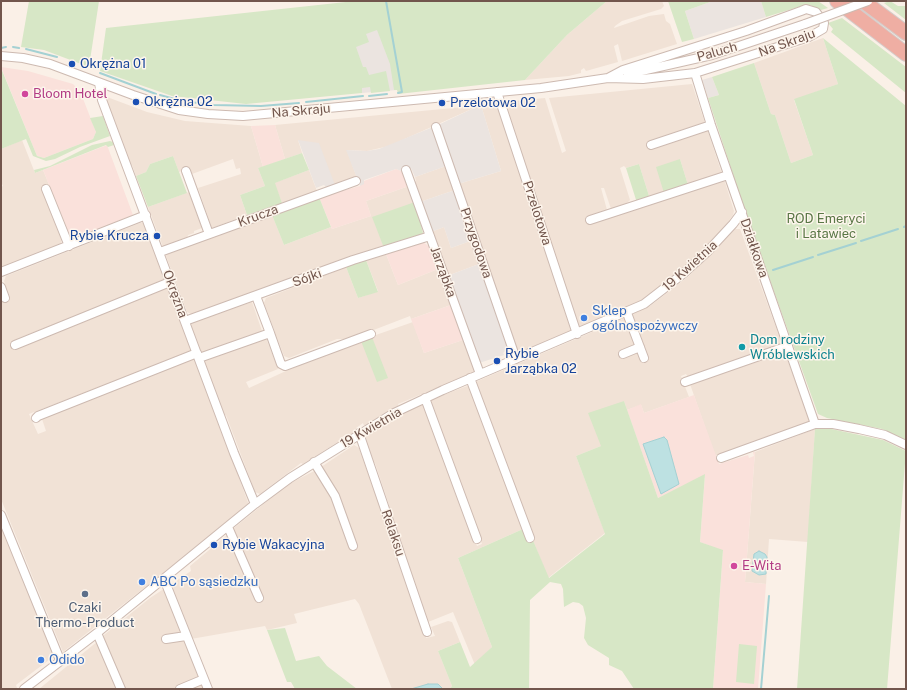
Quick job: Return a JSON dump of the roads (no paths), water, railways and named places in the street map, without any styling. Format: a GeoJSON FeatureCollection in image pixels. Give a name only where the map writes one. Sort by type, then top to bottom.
{"type":"FeatureCollection","features":[{"type":"Feature","properties":{"kind":"highway"},"geometry":{"type":"LineString","coordinates":[[837,1],[906,54]]}},
{"type":"Feature","properties":{"kind":"highway"},"geometry":{"type":"LineString","coordinates":[[863,1],[906,33]]}},
{"type":"Feature","properties":{"kind":"street","name":"Paluch"},"geometry":{"type":"LineString","coordinates":[[608,78],[712,54],[805,24],[868,1]]}},
{"type":"Feature","properties":{"kind":"street","name":"Na Skraju"},"geometry":{"type":"LineString","coordinates":[[1,56],[43,62],[72,71],[160,105],[180,110],[237,116],[283,113],[497,92],[608,78],[643,79],[695,72],[808,37],[823,29],[824,23],[816,12],[806,9],[683,52],[623,70],[608,78]]}},
{"type":"Feature","properties":{"kind":"street","name":"Działkowa"},"geometry":{"type":"LineString","coordinates":[[695,72],[711,125],[815,424]]}},
{"type":"Feature","properties":{"kind":"street","name":"Okrężna"},"geometry":{"type":"LineString","coordinates":[[99,82],[102,100],[255,504]]}},
{"type":"Feature","properties":{"kind":"street","name":"Przelotowa"},"geometry":{"type":"LineString","coordinates":[[497,92],[577,334]]}},
{"type":"Feature","properties":{"kind":"street"},"geometry":{"type":"LineString","coordinates":[[651,145],[711,125]]}},
{"type":"Feature","properties":{"kind":"street","name":"Przygodowa"},"geometry":{"type":"LineString","coordinates":[[436,127],[516,359]]}},
{"type":"Feature","properties":{"kind":"street","name":"Jarząbka"},"geometry":{"type":"LineString","coordinates":[[406,170],[480,374]]}},
{"type":"Feature","properties":{"kind":"street"},"geometry":{"type":"LineString","coordinates":[[186,171],[209,234]]}},
{"type":"Feature","properties":{"kind":"street"},"geometry":{"type":"LineString","coordinates":[[590,220],[728,174]]}},
{"type":"Feature","properties":{"kind":"street","name":"Krucza"},"geometry":{"type":"LineString","coordinates":[[160,252],[356,181]]}},
{"type":"Feature","properties":{"kind":"street"},"geometry":{"type":"LineString","coordinates":[[46,189],[69,246]]}},
{"type":"Feature","properties":{"kind":"street","name":"19 Kwietnia"},"geometry":{"type":"LineString","coordinates":[[26,688],[60,660],[98,633],[255,504],[281,484],[314,462],[360,433],[425,398],[627,313],[653,298],[684,273],[722,236],[742,212]]}},
{"type":"Feature","properties":{"kind":"street"},"geometry":{"type":"LineString","coordinates":[[1,272],[146,216]]}},
{"type":"Feature","properties":{"kind":"street","name":"Sójki"},"geometry":{"type":"LineString","coordinates":[[185,321],[353,260],[430,236]]}},
{"type":"Feature","properties":{"kind":"street"},"geometry":{"type":"LineString","coordinates":[[15,344],[170,282]]}},
{"type":"Feature","properties":{"kind":"street"},"geometry":{"type":"LineString","coordinates":[[1,287],[6,298]]}},
{"type":"Feature","properties":{"kind":"street"},"geometry":{"type":"LineString","coordinates":[[256,296],[281,364],[285,366],[371,334]]}},
{"type":"Feature","properties":{"kind":"street"},"geometry":{"type":"LineString","coordinates":[[627,313],[644,358]]}},
{"type":"Feature","properties":{"kind":"street"},"geometry":{"type":"LineString","coordinates":[[36,418],[198,356],[270,333]]}},
{"type":"Feature","properties":{"kind":"street"},"geometry":{"type":"LineString","coordinates":[[685,382],[788,346]]}},
{"type":"Feature","properties":{"kind":"street"},"geometry":{"type":"LineString","coordinates":[[623,354],[640,347]]}},
{"type":"Feature","properties":{"kind":"street"},"geometry":{"type":"LineString","coordinates":[[470,378],[530,538]]}},
{"type":"Feature","properties":{"kind":"street"},"geometry":{"type":"LineString","coordinates":[[425,398],[477,539]]}},
{"type":"Feature","properties":{"kind":"street"},"geometry":{"type":"LineString","coordinates":[[721,458],[815,424],[833,424],[885,435],[906,445]]}},
{"type":"Feature","properties":{"kind":"street","name":"Relaksu"},"geometry":{"type":"LineString","coordinates":[[360,433],[427,632]]}},
{"type":"Feature","properties":{"kind":"street"},"geometry":{"type":"LineString","coordinates":[[314,462],[335,496],[353,546]]}},
{"type":"Feature","properties":{"kind":"street"},"geometry":{"type":"LineString","coordinates":[[1,515],[60,660]]}},
{"type":"Feature","properties":{"kind":"street"},"geometry":{"type":"LineString","coordinates":[[228,527],[259,598]]}},
{"type":"Feature","properties":{"kind":"street"},"geometry":{"type":"LineString","coordinates":[[164,579],[208,689]]}},
{"type":"Feature","properties":{"kind":"street"},"geometry":{"type":"LineString","coordinates":[[98,633],[121,689]]}},
{"type":"Feature","properties":{"kind":"street"},"geometry":{"type":"LineString","coordinates":[[166,639],[186,636]]}},
{"type":"Feature","properties":{"kind":"street"},"geometry":{"type":"LineString","coordinates":[[180,689],[204,679]]}},
{"type":"Feature","properties":{"kind":"water"},"geometry":{"type":"Polygon","coordinates":[[[664,437],[667,440],[679,484],[661,494],[643,444],[664,437]]]}},
{"type":"Feature","properties":{"kind":"water"},"geometry":{"type":"Polygon","coordinates":[[[759,551],[767,557],[766,574],[759,575],[752,571],[754,554],[759,551]]]}},
{"type":"Feature","properties":{"kind":"water"},"geometry":{"type":"Polygon","coordinates":[[[428,684],[438,684],[443,689],[411,689],[428,684]]]}},
{"type":"Feature","properties":{"kind":"waterway"},"geometry":{"type":"LineString","coordinates":[[386,1],[402,92],[398,93]]}},
{"type":"Feature","properties":{"kind":"waterway"},"geometry":{"type":"LineString","coordinates":[[1,48],[6,47]]}},
{"type":"Feature","properties":{"kind":"waterway"},"geometry":{"type":"LineString","coordinates":[[13,47],[19,48]]}},
{"type":"Feature","properties":{"kind":"waterway"},"geometry":{"type":"LineString","coordinates":[[26,49],[57,57]]}},
{"type":"Feature","properties":{"kind":"waterway"},"geometry":{"type":"LineString","coordinates":[[100,73],[156,94]]}},
{"type":"Feature","properties":{"kind":"waterway"},"geometry":{"type":"LineString","coordinates":[[369,96],[387,94]]}},
{"type":"Feature","properties":{"kind":"waterway"},"geometry":{"type":"LineString","coordinates":[[160,95],[182,101],[214,105],[261,106],[299,103]]}},
{"type":"Feature","properties":{"kind":"waterway"},"geometry":{"type":"LineString","coordinates":[[306,102],[363,96]]}},
{"type":"Feature","properties":{"kind":"waterway"},"geometry":{"type":"LineString","coordinates":[[861,241],[898,229]]}},
{"type":"Feature","properties":{"kind":"waterway"},"geometry":{"type":"LineString","coordinates":[[818,255],[856,243]]}},
{"type":"Feature","properties":{"kind":"waterway"},"geometry":{"type":"LineString","coordinates":[[773,270],[813,257]]}},
{"type":"Feature","properties":{"kind":"waterway"},"geometry":{"type":"LineString","coordinates":[[761,689],[769,596]]}},
{"type":"Feature","properties":{"kind":"place","name":"Okrężna 01"},"geometry":{"type":"Point","coordinates":[72,64]}},
{"type":"Feature","properties":{"kind":"place","name":"Bloom Hotel"},"geometry":{"type":"Point","coordinates":[25,94]}},
{"type":"Feature","properties":{"kind":"place","name":"Okrężna 02"},"geometry":{"type":"Point","coordinates":[136,102]}},
{"type":"Feature","properties":{"kind":"place","name":"Przelotowa 02"},"geometry":{"type":"Point","coordinates":[442,103]}},
{"type":"Feature","properties":{"kind":"place","name":"Rybie Krucza"},"geometry":{"type":"Point","coordinates":[157,236]}},
{"type":"Feature","properties":{"kind":"place","name":"Sklep ogólnospożywczy"},"geometry":{"type":"Point","coordinates":[584,318]}},
{"type":"Feature","properties":{"kind":"place","name":"Dom rodziny Wróblewskich"},"geometry":{"type":"Point","coordinates":[742,347]}},
{"type":"Feature","properties":{"kind":"place","name":"Rybie Jarząbka 02"},"geometry":{"type":"Point","coordinates":[497,361]}},
{"type":"Feature","properties":{"kind":"place","name":"Rybie Wakacyjna"},"geometry":{"type":"Point","coordinates":[214,545]}},
{"type":"Feature","properties":{"kind":"place","name":"E-Wita"},"geometry":{"type":"Point","coordinates":[734,566]}},
{"type":"Feature","properties":{"kind":"place","name":"ABC Po sąsiedzku"},"geometry":{"type":"Point","coordinates":[142,582]}},
{"type":"Feature","properties":{"kind":"place","name":"Czaki Thermo-Product"},"geometry":{"type":"Point","coordinates":[85,594]}},
{"type":"Feature","properties":{"kind":"place","name":"Odido"},"geometry":{"type":"Point","coordinates":[41,660]}},
{"type":"Feature","properties":{"kind":"park label","name":"ROD Emeryci i Latawiec"},"geometry":{"type":"Point","coordinates":[826,226]}}]}
